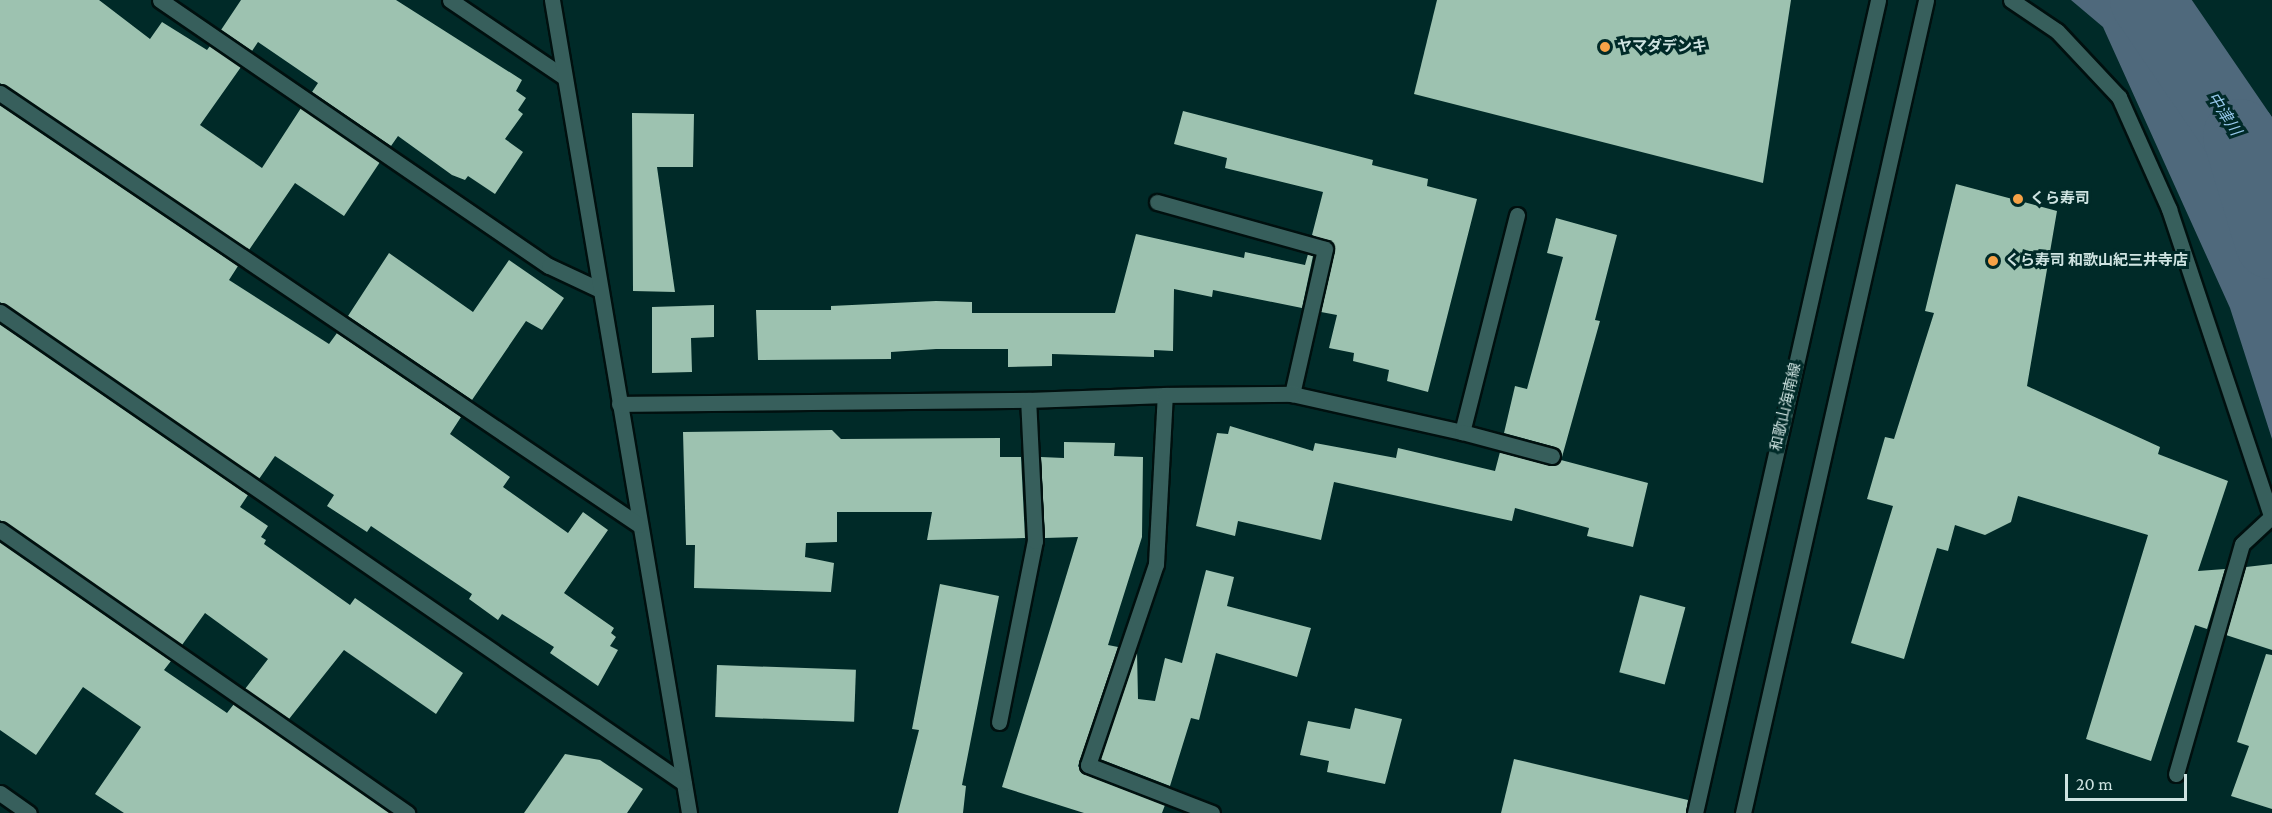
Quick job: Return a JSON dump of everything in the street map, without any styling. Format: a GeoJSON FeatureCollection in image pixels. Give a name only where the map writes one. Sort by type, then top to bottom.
{"type":"FeatureCollection","features":[{"type":"Feature","properties":{"kind":"street"},"geometry":{"type":"LineString","coordinates":[[160,0],[549,266],[598,289]]}},
{"type":"Feature","properties":{"kind":"street"},"geometry":{"type":"LineString","coordinates":[[450,0],[564,77]]}},
{"type":"Feature","properties":{"kind":"street"},"geometry":{"type":"LineString","coordinates":[[552,0],[598,289],[689,813]]}},
{"type":"Feature","properties":{"kind":"street","name":"和歌山海南線"},"geometry":{"type":"LineString","coordinates":[[1695,813],[1878,0]]}},
{"type":"Feature","properties":{"kind":"street"},"geometry":{"type":"LineString","coordinates":[[1743,813],[1926,0]]}},
{"type":"Feature","properties":{"kind":"street"},"geometry":{"type":"LineString","coordinates":[[2011,0],[2056,31],[2119,97],[2169,209],[2272,518],[2242,544],[2176,774]]}},
{"type":"Feature","properties":{"kind":"street"},"geometry":{"type":"LineString","coordinates":[[0,93],[639,525]]}},
{"type":"Feature","properties":{"kind":"street"},"geometry":{"type":"LineString","coordinates":[[1157,202],[1324,249],[1292,393]]}},
{"type":"Feature","properties":{"kind":"street"},"geometry":{"type":"LineString","coordinates":[[1462,432],[1516,215]]}},
{"type":"Feature","properties":{"kind":"street"},"geometry":{"type":"LineString","coordinates":[[0,312],[684,783]]}},
{"type":"Feature","properties":{"kind":"street"},"geometry":{"type":"LineString","coordinates":[[619,404],[1028,400],[1292,393],[1462,432],[1552,456]]}},
{"type":"Feature","properties":{"kind":"street"},"geometry":{"type":"LineString","coordinates":[[1165,395],[1156,564],[1088,765],[1212,813]]}},
{"type":"Feature","properties":{"kind":"street"},"geometry":{"type":"LineString","coordinates":[[999,722],[1035,541],[1028,400]]}},
{"type":"Feature","properties":{"kind":"street"},"geometry":{"type":"LineString","coordinates":[[0,530],[407,813]]}},
{"type":"Feature","properties":{"kind":"street"},"geometry":{"type":"LineString","coordinates":[[0,793],[29,813]]}},
{"type":"Feature","properties":{"kind":"water"},"geometry":{"type":"Polygon","coordinates":[[[2071,0],[2163,0],[2220,83],[2272,233],[2272,439],[2230,308],[2103,27],[2071,0]]]}},
{"type":"Feature","properties":{"kind":"building"},"geometry":{"type":"Polygon","coordinates":[[[0,0],[99,0],[150,39],[162,22],[207,50],[210,46],[241,67],[200,125],[262,168],[301,108],[380,162],[344,216],[295,183],[249,250],[0,83],[0,0]]]}},
{"type":"Feature","properties":{"kind":"building"},"geometry":{"type":"Polygon","coordinates":[[[241,0],[396,0],[522,80],[516,91],[526,98],[518,110],[523,114],[505,139],[523,152],[495,194],[468,176],[465,180],[452,175],[398,136],[391,146],[312,92],[318,83],[258,42],[252,51],[221,30],[241,0]]]}},
{"type":"Feature","properties":{"kind":"building","name":"ヤマダデンキ"},"geometry":{"type":"Polygon","coordinates":[[[1437,0],[1791,0],[1763,183],[1414,94],[1437,0]]]}},
{"type":"Feature","properties":{"kind":"building"},"geometry":{"type":"Polygon","coordinates":[[[0,105],[238,266],[229,280],[329,344],[337,333],[461,417],[450,434],[510,477],[503,487],[568,533],[583,512],[608,530],[564,593],[614,628],[611,633],[616,637],[610,646],[618,650],[598,686],[550,653],[554,647],[502,614],[498,620],[469,599],[472,594],[371,526],[367,532],[327,506],[334,495],[275,456],[259,479],[0,302],[0,105]]]}},
{"type":"Feature","properties":{"kind":"building"},"geometry":{"type":"Polygon","coordinates":[[[1183,111],[1373,160],[1372,165],[1428,179],[1427,186],[1477,199],[1428,392],[1387,381],[1389,370],[1353,361],[1354,353],[1329,348],[1337,315],[1321,312],[1334,247],[1312,235],[1323,192],[1225,168],[1227,158],[1174,144],[1183,111]]]}},
{"type":"Feature","properties":{"kind":"building"},"geometry":{"type":"Polygon","coordinates":[[[632,113],[694,114],[693,167],[657,167],[675,292],[633,291],[632,113]]]}},
{"type":"Feature","properties":{"kind":"building"},"geometry":{"type":"Polygon","coordinates":[[[1956,184],[2057,211],[2027,386],[2160,447],[2158,454],[2228,481],[2198,571],[2225,569],[2207,629],[2195,625],[2151,761],[2086,739],[2148,535],[2018,496],[2011,522],[1985,535],[1955,525],[1948,551],[1937,548],[1904,659],[1851,643],[1893,506],[1867,499],[1885,437],[1894,439],[1934,313],[1925,311],[1956,184]]]}},
{"type":"Feature","properties":{"kind":"building"},"geometry":{"type":"Polygon","coordinates":[[[1556,218],[1617,235],[1595,320],[1600,321],[1562,457],[1555,447],[1504,433],[1515,386],[1527,389],[1563,257],[1547,253],[1556,218]]]}},
{"type":"Feature","properties":{"kind":"building"},"geometry":{"type":"Polygon","coordinates":[[[1136,234],[1244,258],[1245,252],[1305,265],[1308,254],[1313,256],[1302,308],[1213,290],[1212,297],[1174,289],[1173,351],[1154,350],[1154,357],[1052,354],[1052,366],[1008,367],[1008,349],[936,349],[891,352],[891,359],[758,360],[756,310],[831,310],[831,306],[936,301],[972,302],[972,313],[1115,313],[1136,234]]]}},
{"type":"Feature","properties":{"kind":"building"},"geometry":{"type":"Polygon","coordinates":[[[389,253],[473,312],[509,260],[564,298],[542,330],[526,321],[472,400],[348,316],[389,253]]]}},
{"type":"Feature","properties":{"kind":"building"},"geometry":{"type":"Polygon","coordinates":[[[714,305],[714,337],[691,338],[692,372],[652,373],[652,307],[714,305]]]}},
{"type":"Feature","properties":{"kind":"building"},"geometry":{"type":"Polygon","coordinates":[[[0,324],[248,495],[240,507],[268,526],[261,537],[266,540],[264,544],[350,605],[355,598],[463,673],[436,714],[344,650],[289,719],[245,689],[268,659],[205,613],[182,645],[0,520],[0,324]]]}},
{"type":"Feature","properties":{"kind":"building"},"geometry":{"type":"Polygon","coordinates":[[[1230,426],[1313,451],[1315,443],[1396,458],[1398,448],[1495,471],[1500,452],[1550,465],[1561,460],[1648,483],[1633,547],[1587,536],[1589,528],[1515,508],[1512,521],[1334,482],[1321,540],[1238,521],[1235,536],[1196,526],[1217,433],[1228,434],[1230,426]]]}},
{"type":"Feature","properties":{"kind":"building"},"geometry":{"type":"Polygon","coordinates":[[[832,430],[841,439],[1000,438],[1000,457],[1021,457],[1025,538],[927,540],[932,512],[837,512],[837,542],[806,543],[805,557],[834,563],[831,592],[694,588],[695,545],[686,545],[683,432],[832,430]]]}},
{"type":"Feature","properties":{"kind":"building"},"geometry":{"type":"Polygon","coordinates":[[[1064,442],[1115,443],[1114,456],[1143,457],[1142,537],[1108,645],[1118,647],[1078,766],[1084,774],[1165,805],[1162,813],[1084,813],[1002,787],[1078,537],[1045,538],[1041,457],[1064,458],[1064,442]]]}},
{"type":"Feature","properties":{"kind":"building"},"geometry":{"type":"Polygon","coordinates":[[[0,542],[171,661],[164,670],[227,713],[234,704],[390,813],[124,813],[95,794],[141,727],[83,687],[36,755],[0,730],[0,542]]]}},
{"type":"Feature","properties":{"kind":"building"},"geometry":{"type":"Polygon","coordinates":[[[2272,564],[2272,650],[2226,635],[2246,567],[2272,564]]]}},
{"type":"Feature","properties":{"kind":"building"},"geometry":{"type":"Polygon","coordinates":[[[1206,570],[1234,577],[1227,606],[1311,628],[1297,677],[1216,653],[1199,720],[1191,718],[1170,786],[1100,759],[1137,651],[1138,699],[1155,701],[1165,658],[1182,663],[1206,570]]]}},
{"type":"Feature","properties":{"kind":"building"},"geometry":{"type":"Polygon","coordinates":[[[940,584],[999,596],[962,785],[966,786],[963,813],[898,813],[919,730],[912,729],[940,584]]]}},
{"type":"Feature","properties":{"kind":"building"},"geometry":{"type":"Polygon","coordinates":[[[1640,595],[1685,607],[1665,684],[1619,672],[1640,595]]]}},
{"type":"Feature","properties":{"kind":"building"},"geometry":{"type":"Polygon","coordinates":[[[2266,654],[2272,655],[2272,809],[2231,796],[2249,746],[2237,742],[2266,654]]]}},
{"type":"Feature","properties":{"kind":"building"},"geometry":{"type":"Polygon","coordinates":[[[717,665],[856,670],[854,722],[715,717],[717,665]]]}},
{"type":"Feature","properties":{"kind":"building"},"geometry":{"type":"Polygon","coordinates":[[[1355,708],[1402,719],[1385,784],[1327,772],[1329,761],[1300,755],[1308,721],[1350,729],[1355,708]]]}},
{"type":"Feature","properties":{"kind":"building"},"geometry":{"type":"Polygon","coordinates":[[[565,754],[600,760],[643,789],[627,813],[524,813],[565,754]]]}},
{"type":"Feature","properties":{"kind":"building"},"geometry":{"type":"Polygon","coordinates":[[[1514,759],[1688,800],[1686,813],[1501,813],[1514,759]]]}},
{"type":"Feature","properties":{"kind":"waterway","name":"中津川"},"geometry":{"type":"LineString","coordinates":[[2147,0],[2240,136],[2272,242]]}},
{"type":"Feature","properties":{"kind":"place","name":"ヤマダデンキ"},"geometry":{"type":"Point","coordinates":[1605,47]}},
{"type":"Feature","properties":{"kind":"place","name":"くら寿司"},"geometry":{"type":"Point","coordinates":[2018,199]}},
{"type":"Feature","properties":{"kind":"place","name":"くら寿司 和歌山紀三井寺店"},"geometry":{"type":"Point","coordinates":[1993,261]}}]}
